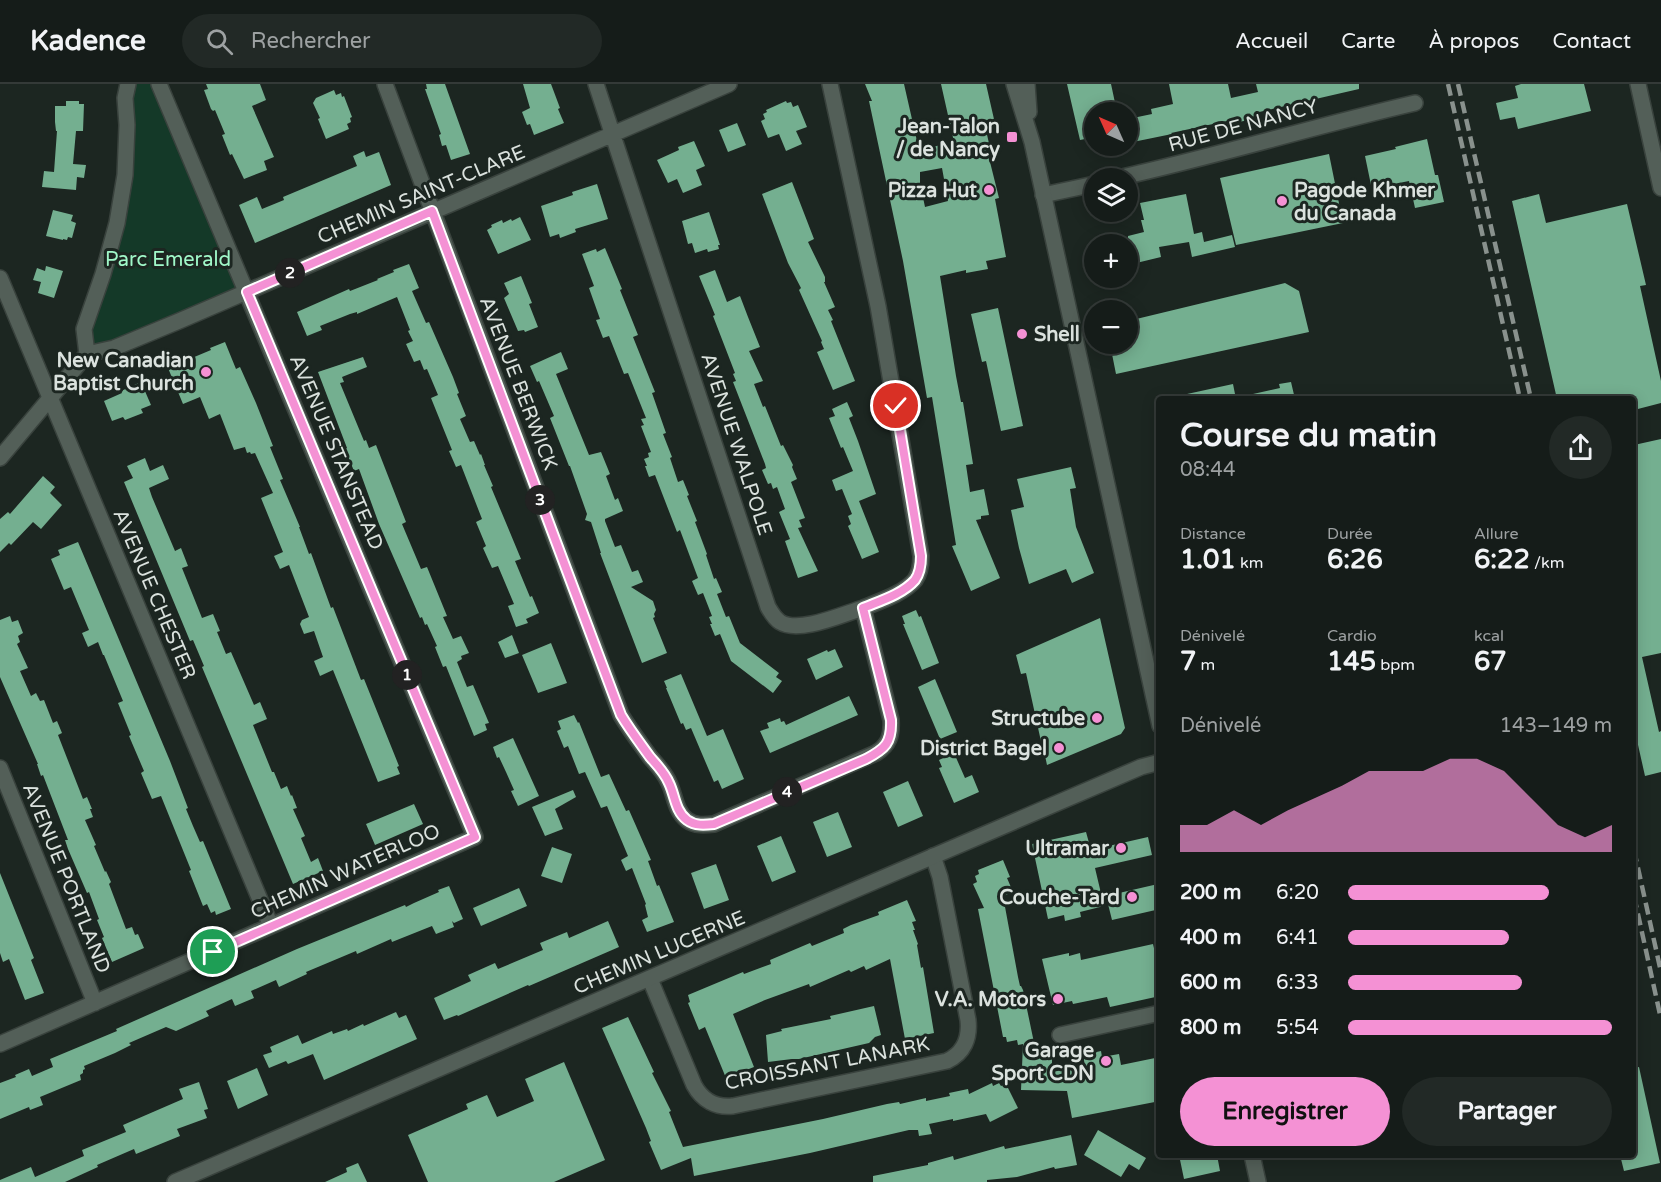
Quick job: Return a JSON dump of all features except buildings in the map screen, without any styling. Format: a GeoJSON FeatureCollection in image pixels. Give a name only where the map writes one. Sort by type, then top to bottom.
{"type":"FeatureCollection","features":[{"type":"Feature","properties":{"kind":"street"},"geometry":{"type":"LineString","coordinates":[[0,458],[87,354],[84,329],[114,233],[125,175],[127,125],[125,98],[128,84]]}},
{"type":"Feature","properties":{"kind":"street","name":"AVENUE STANSTEAD"},"geometry":{"type":"LineString","coordinates":[[159,84],[475,837]]}},
{"type":"Feature","properties":{"kind":"street","name":"AVENUE BERWICK"},"geometry":{"type":"LineString","coordinates":[[385,84],[621,715],[634,736],[664,774],[677,806],[687,820],[700,825],[714,824],[866,759],[882,750],[887,744],[891,736],[891,720],[863,608]]}},
{"type":"Feature","properties":{"kind":"street","name":"AVENUE WALPOLE"},"geometry":{"type":"LineString","coordinates":[[596,84],[773,616],[789,626],[802,626],[863,608]]}},
{"type":"Feature","properties":{"kind":"street","name":"CHEMIN SAINT-CLARE"},"geometry":{"type":"LineString","coordinates":[[87,354],[114,348],[729,84]]}},
{"type":"Feature","properties":{"kind":"street"},"geometry":{"type":"LineString","coordinates":[[830,84],[878,306],[921,556],[919,572],[915,579],[900,591],[863,608]]}},
{"type":"Feature","properties":{"kind":"street"},"geometry":{"type":"LineString","coordinates":[[1014,84],[1032,142],[1156,708]]}},
{"type":"Feature","properties":{"kind":"street"},"geometry":{"type":"LineString","coordinates":[[1027,84],[1032,142]]}},
{"type":"Feature","properties":{"kind":"street"},"geometry":{"type":"LineString","coordinates":[[1638,84],[1661,188]]}},
{"type":"Feature","properties":{"kind":"street","name":"RUE DE NANCY"},"geometry":{"type":"LineString","coordinates":[[1138,174],[1192,162],[1415,103]]}},
{"type":"Feature","properties":{"kind":"street"},"geometry":{"type":"LineString","coordinates":[[1043,195],[1084,186]]}},
{"type":"Feature","properties":{"kind":"street","name":"AVENUE CHESTER"},"geometry":{"type":"LineString","coordinates":[[0,278],[272,926]]}},
{"type":"Feature","properties":{"kind":"street","name":"CHEMIN LUCERNE"},"geometry":{"type":"LineString","coordinates":[[175,1182],[1141,767],[1156,763]]}},
{"type":"Feature","properties":{"kind":"street","name":"AVENUE PORTLAND"},"geometry":{"type":"LineString","coordinates":[[0,768],[95,1003]]}},
{"type":"Feature","properties":{"kind":"street","name":"CHEMIN WATERLOO"},"geometry":{"type":"LineString","coordinates":[[0,1044],[475,837]]}},
{"type":"Feature","properties":{"kind":"street","name":"CROISSANT LANARK"},"geometry":{"type":"LineString","coordinates":[[650,978],[694,1085],[703,1097],[717,1105],[733,1106],[947,1061],[957,1056],[969,1032],[940,878],[933,856]]}},
{"type":"Feature","properties":{"kind":"street"},"geometry":{"type":"LineString","coordinates":[[1060,1035],[1156,1014]]}},
{"type":"Feature","properties":{"kind":"street"},"geometry":{"type":"LineString","coordinates":[[1253,1158],[1258,1182]]}},
{"type":"Feature","properties":{"kind":"green space","name":"Parc Emerald"},"geometry":{"type":"Polygon","coordinates":[[[128,84],[159,84],[247,292],[87,354],[84,329],[125,175],[128,84]]]}},
{"type":"Feature","properties":{"kind":"railway"},"geometry":{"type":"LineString","coordinates":[[1448,84],[1519,396]]}},
{"type":"Feature","properties":{"kind":"railway"},"geometry":{"type":"LineString","coordinates":[[1458,84],[1530,396]]}},
{"type":"Feature","properties":{"kind":"railway"},"geometry":{"type":"LineString","coordinates":[[1636,859],[1661,972]]}},
{"type":"Feature","properties":{"kind":"railway"},"geometry":{"type":"LineString","coordinates":[[1636,905],[1661,1019]]}},
{"type":"Feature","properties":{"kind":"place","name":"Jean-Talon / de Nancy"},"geometry":{"type":"Point","coordinates":[1012,137]}},
{"type":"Feature","properties":{"kind":"place","name":"Pizza Hut"},"geometry":{"type":"Point","coordinates":[989,190]}},
{"type":"Feature","properties":{"kind":"place","name":"Pagode Khmer du Canada"},"geometry":{"type":"Point","coordinates":[1282,201]}},
{"type":"Feature","properties":{"kind":"place","name":"Shell"},"geometry":{"type":"Point","coordinates":[1022,334]}},
{"type":"Feature","properties":{"kind":"place","name":"New Canadian Baptist Church"},"geometry":{"type":"Point","coordinates":[206,372]}},
{"type":"Feature","properties":{"kind":"place","name":"Structube"},"geometry":{"type":"Point","coordinates":[1097,718]}},
{"type":"Feature","properties":{"kind":"place","name":"District Bagel"},"geometry":{"type":"Point","coordinates":[1059,748]}},
{"type":"Feature","properties":{"kind":"place","name":"Ultramar"},"geometry":{"type":"Point","coordinates":[1121,848]}},
{"type":"Feature","properties":{"kind":"place","name":"Couche-Tard"},"geometry":{"type":"Point","coordinates":[1132,897]}},
{"type":"Feature","properties":{"kind":"place","name":"V.A. Motors"},"geometry":{"type":"Point","coordinates":[1058,999]}},
{"type":"Feature","properties":{"kind":"place","name":"Garage Sport CDN"},"geometry":{"type":"Point","coordinates":[1106,1061]}},
{"type":"Feature","properties":{"kind":"route"},"geometry":{"type":"LineString","coordinates":[[213,952],[475,837],[247,292],[432,211],[621,715],[634,736],[664,774],[681,814],[694,824],[714,824],[866,759],[882,750],[889,741],[891,720],[863,608],[909,585],[915,579],[921,564],[896,406]]}}]}
